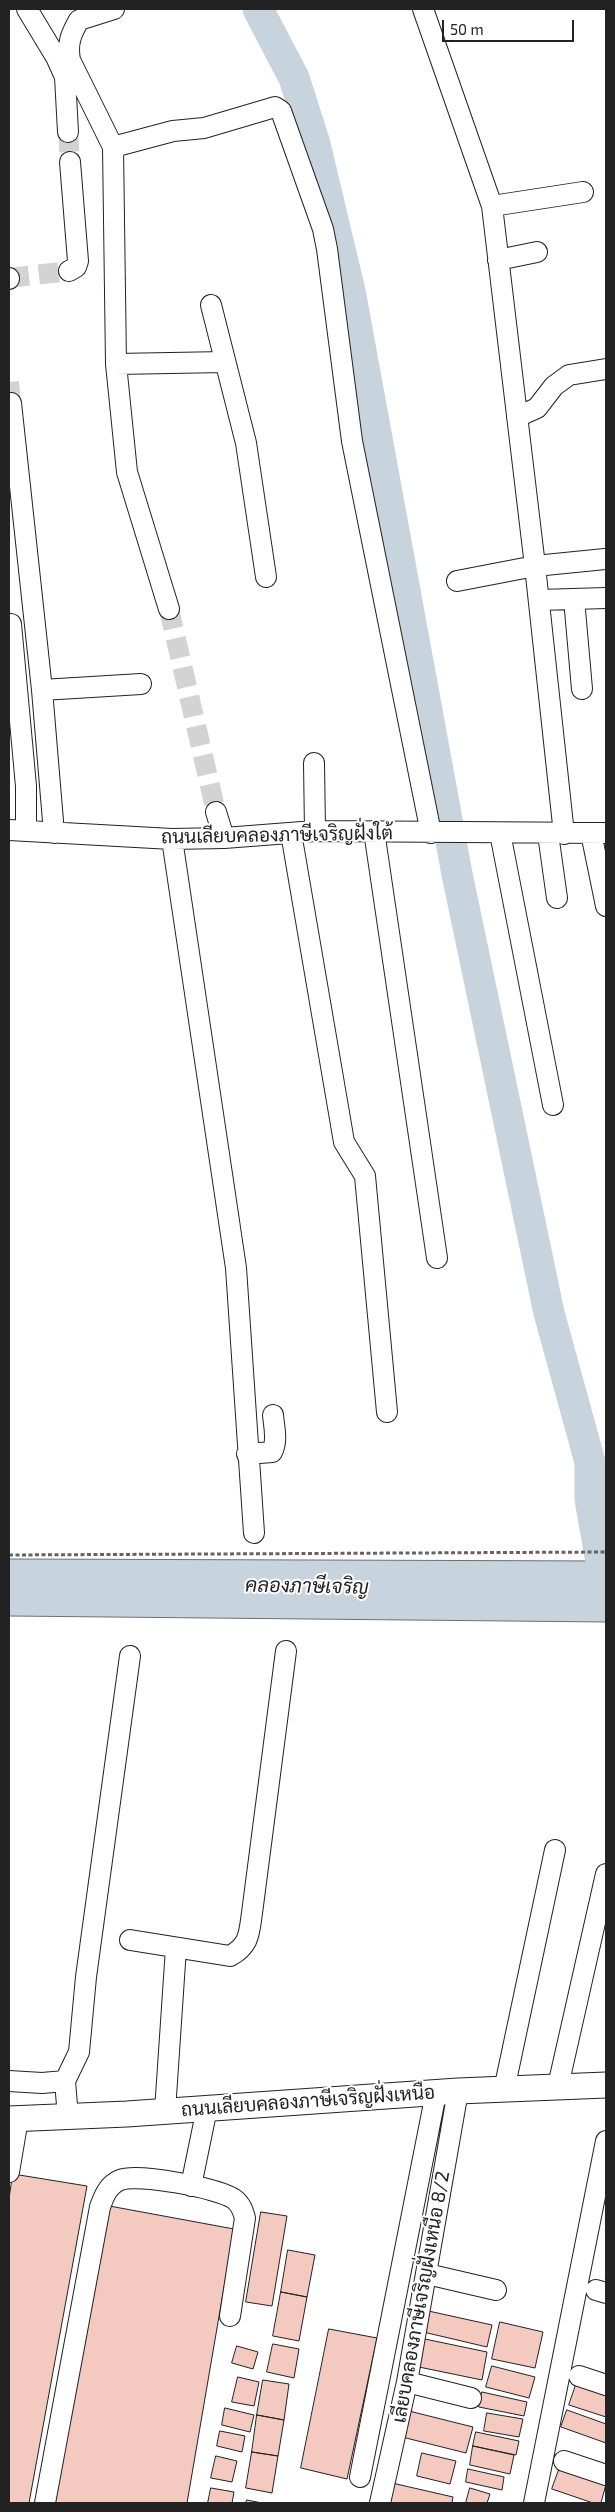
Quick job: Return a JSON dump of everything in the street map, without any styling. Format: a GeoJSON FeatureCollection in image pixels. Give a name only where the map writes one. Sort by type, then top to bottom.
{"type":"FeatureCollection","features":[{"type":"Feature","properties":{"kind":"main road","name":"ถนนเลียบคลองภาษีเจริญฝั่งเหนือ"},"geometry":{"type":"LineString","coordinates":[[13,2119],[447,2092],[558,2086],[606,2086]]}},
{"type":"Feature","properties":{"kind":"street"},"geometry":{"type":"LineString","coordinates":[[27,9],[56,57],[65,78],[68,132]]}},
{"type":"Feature","properties":{"kind":"street"},"geometry":{"type":"LineString","coordinates":[[114,9],[79,20],[71,34],[68,46],[70,60],[114,147],[116,364],[127,472],[169,609]]}},
{"type":"Feature","properties":{"kind":"street"},"geometry":{"type":"LineString","coordinates":[[423,9],[492,206],[536,566],[556,834],[557,898]]}},
{"type":"Feature","properties":{"kind":"street"},"geometry":{"type":"LineString","coordinates":[[114,147],[173,131],[204,128],[276,107],[281,111],[323,229],[352,441],[442,833]]}},
{"type":"Feature","properties":{"kind":"street"},"geometry":{"type":"LineString","coordinates":[[69,271],[76,267],[78,261],[70,162]]}},
{"type":"Feature","properties":{"kind":"street"},"geometry":{"type":"LineString","coordinates":[[492,206],[583,192]]}},
{"type":"Feature","properties":{"kind":"street"},"geometry":{"type":"LineString","coordinates":[[498,260],[537,252]]}},
{"type":"Feature","properties":{"kind":"street"},"geometry":{"type":"LineString","coordinates":[[211,305],[246,443],[266,576]]}},
{"type":"Feature","properties":{"kind":"street"},"geometry":{"type":"LineString","coordinates":[[116,364],[225,362]]}},
{"type":"Feature","properties":{"kind":"street"},"geometry":{"type":"LineString","coordinates":[[517,417],[537,408],[554,386],[569,375],[606,369]]}},
{"type":"Feature","properties":{"kind":"street"},"geometry":{"type":"LineString","coordinates":[[11,403],[42,690],[54,833]]}},
{"type":"Feature","properties":{"kind":"street"},"geometry":{"type":"LineString","coordinates":[[457,580],[536,566],[605,559]]}},
{"type":"Feature","properties":{"kind":"street"},"geometry":{"type":"LineString","coordinates":[[539,600],[606,598]]}},
{"type":"Feature","properties":{"kind":"street"},"geometry":{"type":"LineString","coordinates":[[574,599],[582,689]]}},
{"type":"Feature","properties":{"kind":"street"},"geometry":{"type":"LineString","coordinates":[[11,624],[26,786],[18,830]]}},
{"type":"Feature","properties":{"kind":"street"},"geometry":{"type":"LineString","coordinates":[[42,690],[141,684]]}},
{"type":"Feature","properties":{"kind":"street"},"geometry":{"type":"LineString","coordinates":[[314,764],[314,831]]}},
{"type":"Feature","properties":{"kind":"street"},"geometry":{"type":"LineString","coordinates":[[216,812],[224,838]]}},
{"type":"Feature","properties":{"kind":"street","name":"ถนนเลียบคลองภาษีเจริญฝั่งใต้"},"geometry":{"type":"LineString","coordinates":[[18,830],[172,839],[224,838],[314,831],[599,833]]}},
{"type":"Feature","properties":{"kind":"street"},"geometry":{"type":"LineString","coordinates":[[374,832],[437,1258]]}},
{"type":"Feature","properties":{"kind":"street"},"geometry":{"type":"LineString","coordinates":[[291,833],[344,1142],[365,1176],[387,1412]]}},
{"type":"Feature","properties":{"kind":"street"},"geometry":{"type":"LineString","coordinates":[[500,833],[553,1105]]}},
{"type":"Feature","properties":{"kind":"street"},"geometry":{"type":"LineString","coordinates":[[599,833],[606,906]]}},
{"type":"Feature","properties":{"kind":"street"},"geometry":{"type":"LineString","coordinates":[[172,839],[236,1268],[247,1454],[254,1533]]}},
{"type":"Feature","properties":{"kind":"street"},"geometry":{"type":"LineString","coordinates":[[247,1454],[272,1452],[275,1438],[273,1415]]}},
{"type":"Feature","properties":{"kind":"street"},"geometry":{"type":"LineString","coordinates":[[130,1940],[230,1956],[242,1949],[248,1935],[286,1651]]}},
{"type":"Feature","properties":{"kind":"street"},"geometry":{"type":"LineString","coordinates":[[68,2117],[65,2081],[79,2052],[86,1977],[130,1656]]}},
{"type":"Feature","properties":{"kind":"street"},"geometry":{"type":"LineString","coordinates":[[504,2090],[556,1850]]}},
{"type":"Feature","properties":{"kind":"street"},"geometry":{"type":"LineString","coordinates":[[558,2086],[606,1874]]}},
{"type":"Feature","properties":{"kind":"street"},"geometry":{"type":"LineString","coordinates":[[165,2111],[176,1948]]}},
{"type":"Feature","properties":{"kind":"street"},"geometry":{"type":"LineString","coordinates":[[9,2081],[42,2083],[65,2081]]}},
{"type":"Feature","properties":{"kind":"street"},"geometry":{"type":"LineString","coordinates":[[360,2476],[447,2092]]}},
{"type":"Feature","properties":{"kind":"street","name":"เลียบคลองภาษีเจริญฝั่งเหนือ 8/2"},"geometry":{"type":"LineString","coordinates":[[380,2503],[407,2382],[427,2274],[447,2092]]}},
{"type":"Feature","properties":{"kind":"street"},"geometry":{"type":"LineString","coordinates":[[192,2186],[207,2108]]}},
{"type":"Feature","properties":{"kind":"street"},"geometry":{"type":"LineString","coordinates":[[10,2164],[13,2119]]}},
{"type":"Feature","properties":{"kind":"street"},"geometry":{"type":"LineString","coordinates":[[534,2503],[606,2141]]}},
{"type":"Feature","properties":{"kind":"street"},"geometry":{"type":"LineString","coordinates":[[45,2503],[98,2216],[108,2189],[119,2180],[133,2177],[217,2190],[235,2199],[242,2208],[245,2218],[230,2316]]}},
{"type":"Feature","properties":{"kind":"street"},"geometry":{"type":"LineString","coordinates":[[427,2274],[496,2290]]}},
{"type":"Feature","properties":{"kind":"street"},"geometry":{"type":"LineString","coordinates":[[579,2376],[606,2385]]}},
{"type":"Feature","properties":{"kind":"street"},"geometry":{"type":"LineString","coordinates":[[407,2382],[471,2398]]}},
{"type":"Feature","properties":{"kind":"street"},"geometry":{"type":"LineString","coordinates":[[564,2462],[606,2475]]}},
{"type":"Feature","properties":{"kind":"path"},"geometry":{"type":"LineString","coordinates":[[9,1555],[606,1552]]}},
{"type":"Feature","properties":{"kind":"water","name":"คลองภาษีเจริญ"},"geometry":{"type":"Polygon","coordinates":[[[9,1559],[606,1561],[606,1622],[9,1616],[9,1559]]]}},
{"type":"Feature","properties":{"kind":"building"},"geometry":{"type":"Polygon","coordinates":[[[13,2174],[87,2186],[29,2503],[9,2503],[9,2199],[13,2174]]]}},
{"type":"Feature","properties":{"kind":"building"},"geometry":{"type":"Polygon","coordinates":[[[104,2205],[234,2229],[187,2503],[48,2503],[104,2205]]]}},
{"type":"Feature","properties":{"kind":"building"},"geometry":{"type":"Polygon","coordinates":[[[261,2212],[287,2216],[272,2306],[246,2302],[261,2212]]]}},
{"type":"Feature","properties":{"kind":"building"},"geometry":{"type":"Polygon","coordinates":[[[288,2250],[315,2255],[307,2297],[281,2292],[288,2250]]]}},
{"type":"Feature","properties":{"kind":"building"},"geometry":{"type":"Polygon","coordinates":[[[281,2292],[307,2297],[299,2341],[273,2336],[281,2292]]]}},
{"type":"Feature","properties":{"kind":"building"},"geometry":{"type":"Polygon","coordinates":[[[424,2310],[492,2325],[487,2347],[419,2331],[424,2310]]]}},
{"type":"Feature","properties":{"kind":"building"},"geometry":{"type":"Polygon","coordinates":[[[500,2322],[543,2332],[535,2368],[492,2359],[500,2322]]]}},
{"type":"Feature","properties":{"kind":"building"},"geometry":{"type":"Polygon","coordinates":[[[329,2329],[377,2338],[347,2479],[301,2468],[329,2329]]]}},
{"type":"Feature","properties":{"kind":"building"},"geometry":{"type":"Polygon","coordinates":[[[420,2338],[487,2352],[482,2380],[414,2366],[420,2338]]]}},
{"type":"Feature","properties":{"kind":"building"},"geometry":{"type":"Polygon","coordinates":[[[273,2344],[299,2349],[294,2378],[267,2372],[273,2344]]]}},
{"type":"Feature","properties":{"kind":"building"},"geometry":{"type":"Polygon","coordinates":[[[237,2346],[258,2352],[253,2369],[232,2363],[237,2346]]]}},
{"type":"Feature","properties":{"kind":"building"},"geometry":{"type":"Polygon","coordinates":[[[492,2366],[535,2377],[529,2398],[486,2387],[492,2366]]]}},
{"type":"Feature","properties":{"kind":"building"},"geometry":{"type":"Polygon","coordinates":[[[238,2377],[259,2382],[254,2406],[232,2402],[238,2377]]]}},
{"type":"Feature","properties":{"kind":"building"},"geometry":{"type":"Polygon","coordinates":[[[263,2380],[289,2384],[284,2420],[257,2415],[263,2380]]]}},
{"type":"Feature","properties":{"kind":"building"},"geometry":{"type":"Polygon","coordinates":[[[576,2385],[606,2394],[606,2417],[569,2405],[576,2385]]]}},
{"type":"Feature","properties":{"kind":"building"},"geometry":{"type":"Polygon","coordinates":[[[482,2392],[527,2402],[524,2416],[479,2407],[482,2392]]]}},
{"type":"Feature","properties":{"kind":"building"},"geometry":{"type":"Polygon","coordinates":[[[225,2408],[254,2415],[250,2432],[222,2425],[225,2408]]]}},
{"type":"Feature","properties":{"kind":"building"},"geometry":{"type":"Polygon","coordinates":[[[405,2410],[473,2427],[466,2453],[398,2436],[405,2410]]]}},
{"type":"Feature","properties":{"kind":"building"},"geometry":{"type":"Polygon","coordinates":[[[567,2410],[606,2424],[606,2443],[561,2427],[567,2410]]]}},
{"type":"Feature","properties":{"kind":"building"},"geometry":{"type":"Polygon","coordinates":[[[487,2413],[523,2419],[519,2437],[484,2431],[487,2413]]]}},
{"type":"Feature","properties":{"kind":"building"},"geometry":{"type":"Polygon","coordinates":[[[257,2415],[284,2420],[278,2456],[252,2452],[257,2415]]]}},
{"type":"Feature","properties":{"kind":"building"},"geometry":{"type":"Polygon","coordinates":[[[220,2431],[245,2436],[242,2452],[217,2446],[220,2431]]]}},
{"type":"Feature","properties":{"kind":"building"},"geometry":{"type":"Polygon","coordinates":[[[476,2432],[519,2441],[516,2455],[473,2446],[476,2432]]]}},
{"type":"Feature","properties":{"kind":"building"},"geometry":{"type":"Polygon","coordinates":[[[473,2446],[514,2455],[510,2474],[470,2465],[473,2446]]]}},
{"type":"Feature","properties":{"kind":"building"},"geometry":{"type":"Polygon","coordinates":[[[252,2452],[278,2456],[272,2493],[246,2488],[252,2452]]]}},
{"type":"Feature","properties":{"kind":"building"},"geometry":{"type":"Polygon","coordinates":[[[422,2453],[456,2461],[450,2484],[417,2476],[422,2453]]]}},
{"type":"Feature","properties":{"kind":"building"},"geometry":{"type":"Polygon","coordinates":[[[216,2456],[237,2461],[232,2482],[211,2478],[216,2456]]]}},
{"type":"Feature","properties":{"kind":"building"},"geometry":{"type":"Polygon","coordinates":[[[560,2467],[606,2484],[601,2503],[593,2503],[552,2489],[560,2467]]]}},
{"type":"Feature","properties":{"kind":"building"},"geometry":{"type":"Polygon","coordinates":[[[468,2469],[504,2477],[502,2490],[466,2482],[468,2469]]]}},
{"type":"Feature","properties":{"kind":"building"},"geometry":{"type":"Polygon","coordinates":[[[392,2483],[453,2497],[452,2503],[388,2503],[392,2483]]]}},
{"type":"Feature","properties":{"kind":"building"},"geometry":{"type":"Polygon","coordinates":[[[211,2488],[234,2492],[232,2503],[208,2503],[211,2488]]]}},
{"type":"Feature","properties":{"kind":"building"},"geometry":{"type":"Polygon","coordinates":[[[470,2488],[490,2494],[487,2503],[466,2503],[470,2488]]]}},
{"type":"Feature","properties":{"kind":"building"},"geometry":{"type":"Polygon","coordinates":[[[247,2500],[262,2503],[246,2503],[247,2500]]]}},
{"type":"Feature","properties":{"kind":"waterway"},"geometry":{"type":"LineString","coordinates":[[258,9],[294,78],[315,144],[350,291],[457,874],[549,1313],[590,1462],[590,1499],[606,1591]]}},
{"type":"Feature","properties":{"kind":"tunnel"},"geometry":{"type":"LineString","coordinates":[[68,132],[70,162]]}},
{"type":"Feature","properties":{"kind":"tunnel"},"geometry":{"type":"LineString","coordinates":[[9,278],[69,271]]}},
{"type":"Feature","properties":{"kind":"tunnel"},"geometry":{"type":"LineString","coordinates":[[9,382],[11,403]]}},
{"type":"Feature","properties":{"kind":"tunnel"},"geometry":{"type":"LineString","coordinates":[[169,609],[216,812]]}}]}
